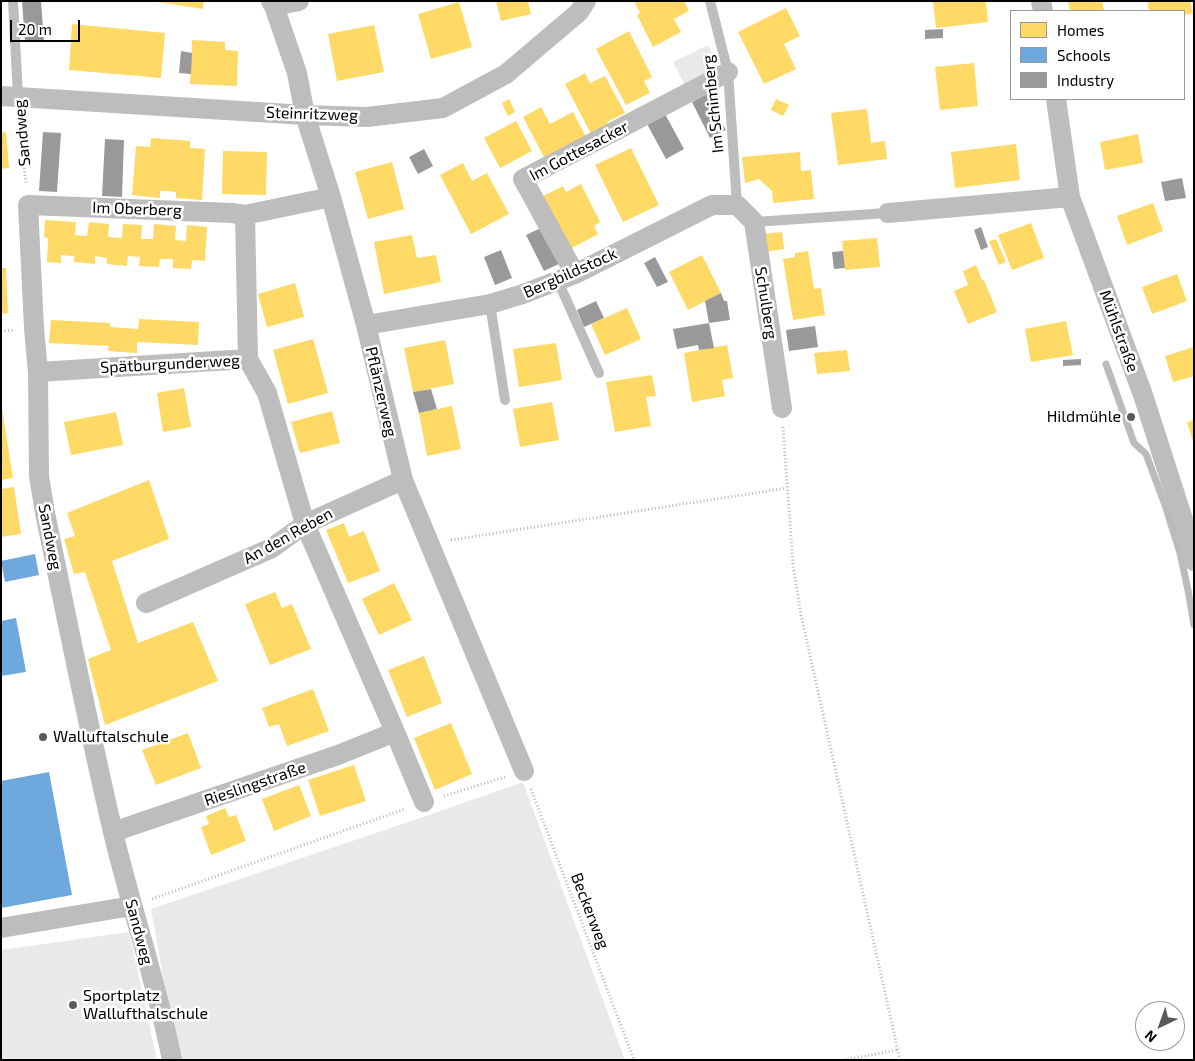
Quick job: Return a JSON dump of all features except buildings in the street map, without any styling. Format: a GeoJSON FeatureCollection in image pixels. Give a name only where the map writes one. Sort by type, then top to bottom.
{"type":"FeatureCollection","features":[{"type":"Feature","properties":{"kind":"street"},"geometry":{"type":"LineString","coordinates":[[272,4],[299,1]]}},
{"type":"Feature","properties":{"kind":"street","name":"Steinritzweg"},"geometry":{"type":"LineString","coordinates":[[10,96],[305,115],[367,117],[443,108],[506,74],[579,12],[586,1]]}},
{"type":"Feature","properties":{"kind":"street","name":"Pflänzerweg"},"geometry":{"type":"LineString","coordinates":[[272,4],[297,73],[305,115],[332,197],[366,325],[403,480],[524,771]]}},
{"type":"Feature","properties":{"kind":"street","name":"Im Gottesacker"},"geometry":{"type":"LineString","coordinates":[[567,277],[523,179],[728,72]]}},
{"type":"Feature","properties":{"kind":"street","name":"Mühlstraße"},"geometry":{"type":"LineString","coordinates":[[1056,100],[1070,197],[1143,395],[1189,538],[1194,561]]}},
{"type":"Feature","properties":{"kind":"street","name":"Im Oberberg"},"geometry":{"type":"LineString","coordinates":[[28,205],[245,215],[332,197]]}},
{"type":"Feature","properties":{"kind":"street"},"geometry":{"type":"LineString","coordinates":[[888,213],[1070,197]]}},
{"type":"Feature","properties":{"kind":"street","name":"Sandweg"},"geometry":{"type":"LineString","coordinates":[[28,205],[38,372],[39,476],[44,513],[113,832],[165,1024],[172,1060]]}},
{"type":"Feature","properties":{"kind":"street","name":"Bergbildstock"},"geometry":{"type":"LineString","coordinates":[[366,325],[490,304],[523,294],[567,277],[712,205],[737,205]]}},
{"type":"Feature","properties":{"kind":"street"},"geometry":{"type":"LineString","coordinates":[[737,205],[754,222]]}},
{"type":"Feature","properties":{"kind":"street"},"geometry":{"type":"LineString","coordinates":[[245,215],[248,358]]}},
{"type":"Feature","properties":{"kind":"street","name":"Schulberg"},"geometry":{"type":"LineString","coordinates":[[754,222],[782,408]]}},
{"type":"Feature","properties":{"kind":"street","name":"Spätburgunderweg"},"geometry":{"type":"LineString","coordinates":[[38,372],[248,358],[267,393],[305,524]]}},
{"type":"Feature","properties":{"kind":"street","name":"An den Reben"},"geometry":{"type":"LineString","coordinates":[[146,603],[272,548],[305,524],[403,480]]}},
{"type":"Feature","properties":{"kind":"street"},"geometry":{"type":"LineString","coordinates":[[305,524],[396,732],[424,802]]}},
{"type":"Feature","properties":{"kind":"street","name":"Rieslingstraße"},"geometry":{"type":"LineString","coordinates":[[113,832],[338,756],[396,732]]}},
{"type":"Feature","properties":{"kind":"street"},"geometry":{"type":"LineString","coordinates":[[1,928],[132,906]]}},
{"type":"Feature","properties":{"kind":"lane","name":"Sandweg"},"geometry":{"type":"LineString","coordinates":[[10,96],[13,1]]}},
{"type":"Feature","properties":{"kind":"lane","name":"Im Schimberg"},"geometry":{"type":"LineString","coordinates":[[710,1],[728,72],[737,205]]}},
{"type":"Feature","properties":{"kind":"lane"},"geometry":{"type":"LineString","coordinates":[[754,222],[888,213]]}},
{"type":"Feature","properties":{"kind":"lane"},"geometry":{"type":"LineString","coordinates":[[567,277],[599,373]]}},
{"type":"Feature","properties":{"kind":"lane"},"geometry":{"type":"LineString","coordinates":[[490,304],[505,400]]}},
{"type":"Feature","properties":{"kind":"path","name":"Sandweg"},"geometry":{"type":"LineString","coordinates":[[10,96],[28,205]]}},
{"type":"Feature","properties":{"kind":"path"},"geometry":{"type":"LineString","coordinates":[[782,408],[793,565],[802,615],[900,1060]]}},
{"type":"Feature","properties":{"kind":"path"},"geometry":{"type":"LineString","coordinates":[[432,549],[450,540],[787,488]]}},
{"type":"Feature","properties":{"kind":"path"},"geometry":{"type":"LineString","coordinates":[[132,906],[424,802],[524,771]]}},
{"type":"Feature","properties":{"kind":"path","name":"Beckerweg"},"geometry":{"type":"LineString","coordinates":[[524,771],[634,1060]]}},
{"type":"Feature","properties":{"kind":"path"},"geometry":{"type":"LineString","coordinates":[[844,1060],[897,1050]]}},
{"type":"Feature","properties":{"kind":"shaded area"},"geometry":{"type":"Polygon","coordinates":[[[708,45],[721,72],[686,88],[673,62],[708,45]]]}},
{"type":"Feature","properties":{"kind":"shaded area"},"geometry":{"type":"Polygon","coordinates":[[[523,782],[625,1060],[178,1060],[151,909],[523,782]]]}},
{"type":"Feature","properties":{"kind":"shaded area","name":"Sportplatz Wallufthalschule"},"geometry":{"type":"Polygon","coordinates":[[[129,932],[157,1060],[1,1060],[1,950],[129,932]]]}},
{"type":"Feature","properties":{"kind":"waterway"},"geometry":{"type":"LineString","coordinates":[[1106,364],[1134,443],[1146,454],[1165,505],[1180,553],[1194,625]]}},
{"type":"Feature","properties":{"kind":"place","name":"Hildmühle"},"geometry":{"type":"Point","coordinates":[1131,417]}},
{"type":"Feature","properties":{"kind":"place","name":"Walluftalschule"},"geometry":{"type":"Point","coordinates":[43,737]}},
{"type":"Feature","properties":{"kind":"place","name":"Sportplatz Wallufthalschule"},"geometry":{"type":"Point","coordinates":[73,1005]}}]}
